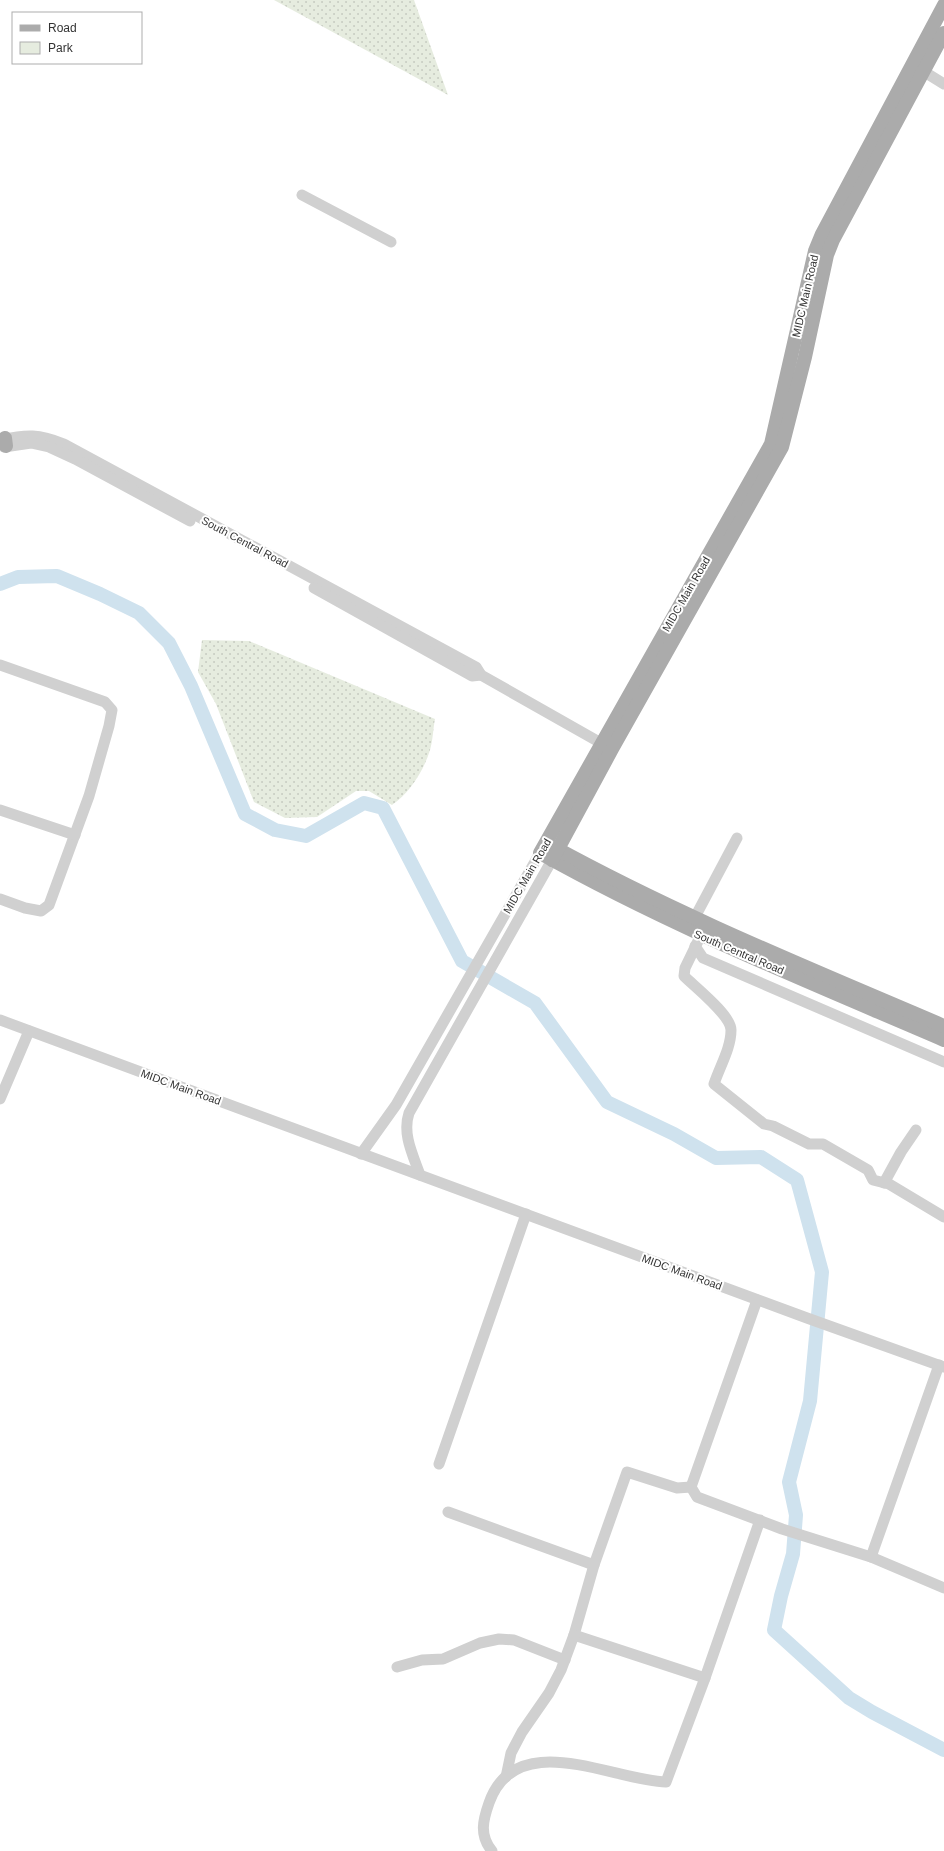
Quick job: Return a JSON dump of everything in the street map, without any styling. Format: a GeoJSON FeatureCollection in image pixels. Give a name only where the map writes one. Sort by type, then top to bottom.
{"type":"FeatureCollection","features":[{"type":"Feature","properties":{"kind":"main road","name":"MIDC Main Road"},"geometry":{"type":"LineString","coordinates":[[543,848],[607,746],[782,447],[805,357],[827,255],[875,148],[944,5]]}},
{"type":"Feature","properties":{"kind":"main road","name":"MIDC Main Road"},"geometry":{"type":"LineString","coordinates":[[875,148],[923,71],[944,33]]}},
{"type":"Feature","properties":{"kind":"main road","name":"MIDC Main Road"},"geometry":{"type":"LineString","coordinates":[[555,855],[607,746]]}},
{"type":"Feature","properties":{"kind":"main road","name":"South Central Road"},"geometry":{"type":"LineString","coordinates":[[543,848],[593,883],[698,941],[944,1040]]}},
{"type":"Feature","properties":{"kind":"main road","name":"South Central Road"},"geometry":{"type":"LineString","coordinates":[[555,855],[599,872],[694,919],[944,1026]]}},
{"type":"Feature","properties":{"kind":"street"},"geometry":{"type":"LineString","coordinates":[[923,71],[944,84]]}},
{"type":"Feature","properties":{"kind":"street"},"geometry":{"type":"LineString","coordinates":[[302,194],[391,242]]}},
{"type":"Feature","properties":{"kind":"street","name":"South Central Road"},"geometry":{"type":"LineString","coordinates":[[3,443],[28,435],[45,436],[64,444],[476,667],[481,675],[607,746]]}},
{"type":"Feature","properties":{"kind":"street"},"geometry":{"type":"LineString","coordinates":[[0,665],[104,702],[112,710],[110,726],[89,796],[49,905],[41,911],[25,908],[0,899]]}},
{"type":"Feature","properties":{"kind":"street"},"geometry":{"type":"LineString","coordinates":[[0,810],[74,836]]}},
{"type":"Feature","properties":{"kind":"street"},"geometry":{"type":"LineString","coordinates":[[694,919],[738,838]]}},
{"type":"Feature","properties":{"kind":"street","name":"MIDC Main Road"},"geometry":{"type":"LineString","coordinates":[[361,1154],[396,1105],[543,848]]}},
{"type":"Feature","properties":{"kind":"street","name":"MIDC Main Road"},"geometry":{"type":"LineString","coordinates":[[420,1175],[406,1133],[405,1123],[409,1113],[555,855]]}},
{"type":"Feature","properties":{"kind":"street"},"geometry":{"type":"LineString","coordinates":[[698,941],[703,958],[944,1062]]}},
{"type":"Feature","properties":{"kind":"street"},"geometry":{"type":"LineString","coordinates":[[698,941],[684,968],[684,976],[720,1009],[731,1028],[729,1044],[714,1084],[764,1124],[773,1126],[809,1144],[823,1144],[868,1170],[873,1180],[889,1184],[944,1217]]}},
{"type":"Feature","properties":{"kind":"street","name":"MIDC Main Road"},"geometry":{"type":"LineString","coordinates":[[0,1020],[757,1300],[942,1366]]}},
{"type":"Feature","properties":{"kind":"street"},"geometry":{"type":"LineString","coordinates":[[0,1099],[29,1031]]}},
{"type":"Feature","properties":{"kind":"street"},"geometry":{"type":"LineString","coordinates":[[884,1183],[901,1152],[916,1130]]}},
{"type":"Feature","properties":{"kind":"street"},"geometry":{"type":"LineString","coordinates":[[439,1464],[526,1214]]}},
{"type":"Feature","properties":{"kind":"street"},"geometry":{"type":"LineString","coordinates":[[691,1487],[757,1300]]}},
{"type":"Feature","properties":{"kind":"street"},"geometry":{"type":"LineString","coordinates":[[871,1557],[942,1366]]}},
{"type":"Feature","properties":{"kind":"street"},"geometry":{"type":"LineString","coordinates":[[506,1777],[511,1753],[532,1715],[549,1693],[565,1660],[574,1635],[594,1564],[627,1472],[677,1488],[691,1487]]}},
{"type":"Feature","properties":{"kind":"street"},"geometry":{"type":"LineString","coordinates":[[691,1487],[697,1497],[782,1529],[871,1557],[944,1588]]}},
{"type":"Feature","properties":{"kind":"street"},"geometry":{"type":"LineString","coordinates":[[448,1512],[594,1564]]}},
{"type":"Feature","properties":{"kind":"street"},"geometry":{"type":"LineString","coordinates":[[492,1851],[483,1834],[483,1820],[496,1787],[514,1771],[534,1763],[568,1762],[607,1770],[643,1780],[666,1782],[705,1678],[760,1520]]}},
{"type":"Feature","properties":{"kind":"street"},"geometry":{"type":"LineString","coordinates":[[574,1635],[705,1678]]}},
{"type":"Feature","properties":{"kind":"street"},"geometry":{"type":"LineString","coordinates":[[397,1667],[422,1660],[443,1659],[480,1643],[499,1639],[514,1640],[565,1660]]}},
{"type":"Feature","properties":{"kind":"green space"},"geometry":{"type":"Polygon","coordinates":[[[274,0],[414,0],[448,95],[274,0]]]}},
{"type":"Feature","properties":{"kind":"green space"},"geometry":{"type":"Polygon","coordinates":[[[202,640],[249,641],[435,719],[430,750],[416,780],[405,794],[392,805],[369,791],[356,791],[317,817],[285,818],[254,802],[216,704],[198,672],[202,640]]]}},
{"type":"Feature","properties":{"kind":"waterway"},"geometry":{"type":"LineString","coordinates":[[0,584],[18,577],[57,576],[100,594],[139,613],[169,643],[191,686],[245,814],[275,830],[306,836],[364,803],[383,808],[462,961],[535,1003],[607,1102],[674,1134],[716,1158],[761,1157],[797,1180],[822,1272],[810,1401],[789,1482],[796,1515],[793,1554],[781,1596],[774,1630],[849,1698],[872,1712],[944,1750]]}}]}
